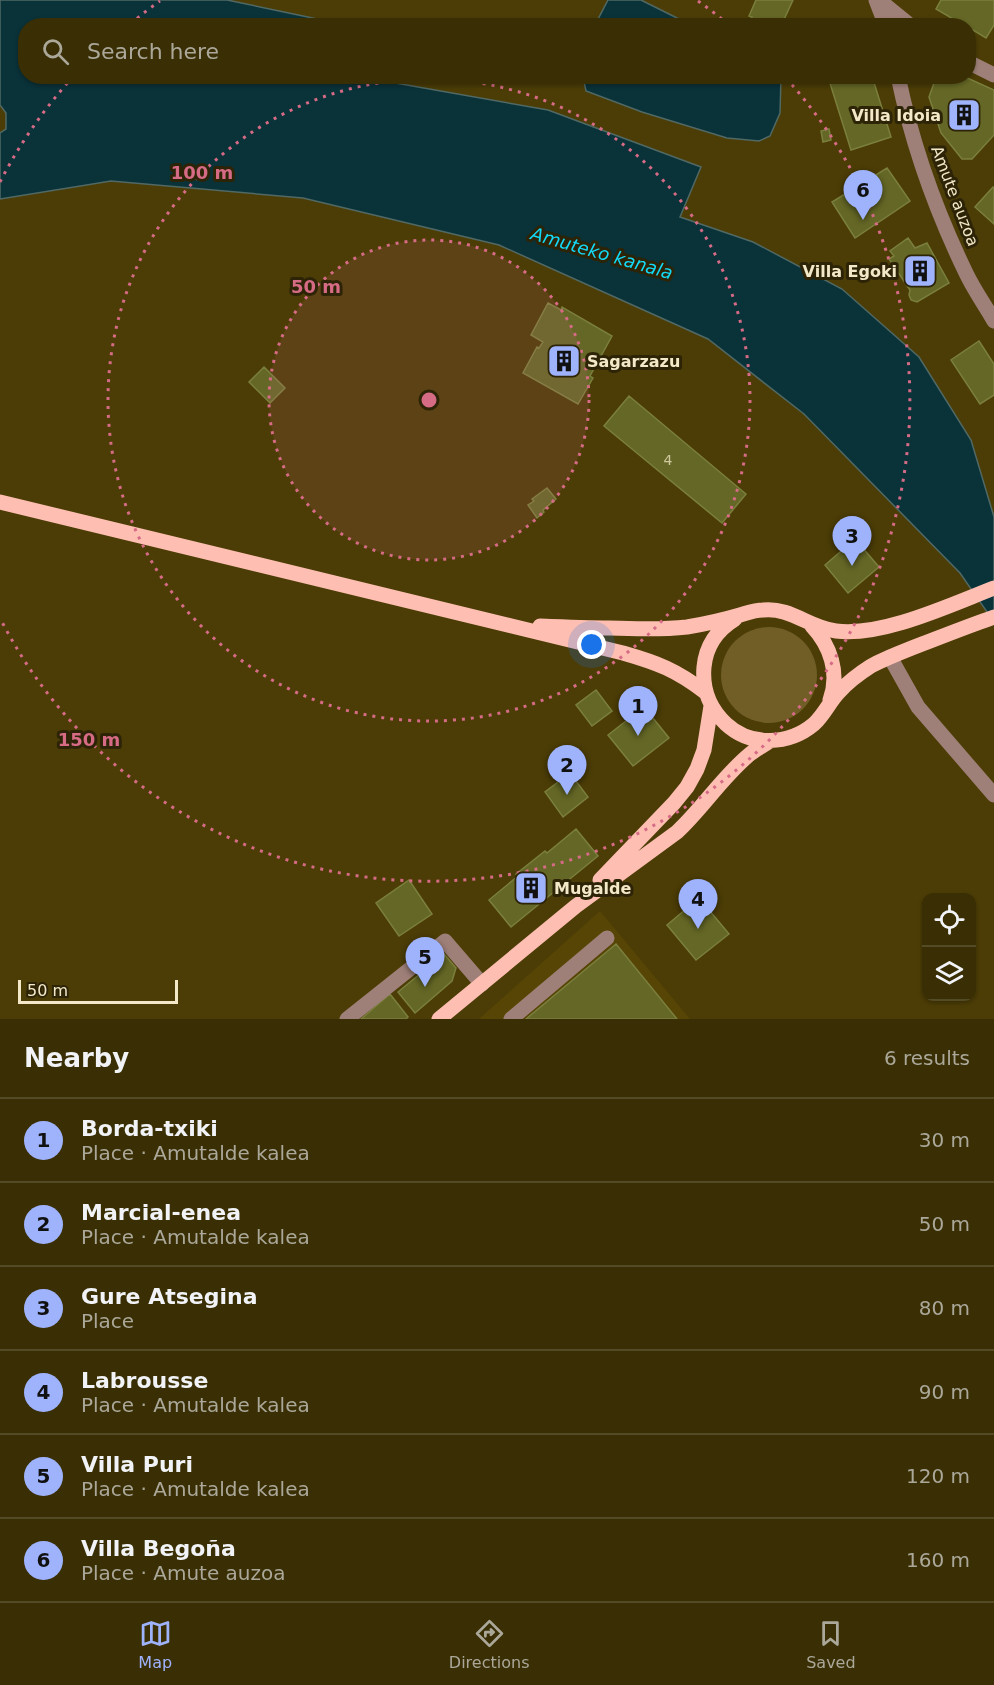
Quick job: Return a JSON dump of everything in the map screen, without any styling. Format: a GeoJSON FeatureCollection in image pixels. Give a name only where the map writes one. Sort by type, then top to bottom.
{"type":"FeatureCollection","features":[{"type":"Feature","properties":{"kind":"main road"},"geometry":{"type":"LineString","coordinates":[[0,502],[655,662],[686,678],[708,699],[719,717],[729,727],[742,735],[770,741],[803,732],[815,722],[838,692],[871,666],[994,617]]}},
{"type":"Feature","properties":{"kind":"main road"},"geometry":{"type":"LineString","coordinates":[[810,624],[834,631],[864,631],[880,628],[929,613],[994,588]]}},
{"type":"Feature","properties":{"kind":"main road"},"geometry":{"type":"LineString","coordinates":[[504,624],[657,629],[686,627],[762,610],[782,610],[810,624],[827,645],[833,663],[834,679],[832,695],[826,708]]}},
{"type":"Feature","properties":{"kind":"main road"},"geometry":{"type":"LineString","coordinates":[[576,906],[687,787],[704,750],[708,699],[703,676],[708,650],[726,625],[742,615]]}},
{"type":"Feature","properties":{"kind":"main road"},"geometry":{"type":"LineString","coordinates":[[439,1019],[576,906],[677,832],[693,817],[734,769],[750,754],[770,741]]}},
{"type":"Feature","properties":{"kind":"street"},"geometry":{"type":"LineString","coordinates":[[878,0],[884,18]]}},
{"type":"Feature","properties":{"kind":"street"},"geometry":{"type":"LineString","coordinates":[[878,0],[901,18]]}},
{"type":"Feature","properties":{"kind":"street"},"geometry":{"type":"LineString","coordinates":[[976,66],[994,75]]}},
{"type":"Feature","properties":{"kind":"street","name":"Amute auzoa"},"geometry":{"type":"LineString","coordinates":[[900,84],[905,109],[936,207],[967,275],[994,321]]}},
{"type":"Feature","properties":{"kind":"street"},"geometry":{"type":"LineString","coordinates":[[890,657],[918,707],[994,795]]}},
{"type":"Feature","properties":{"kind":"street"},"geometry":{"type":"LineString","coordinates":[[512,1019],[607,938]]}},
{"type":"Feature","properties":{"kind":"street"},"geometry":{"type":"LineString","coordinates":[[347,1019],[445,940],[482,984]]}},
{"type":"Feature","properties":{"kind":"shaded area"},"geometry":{"type":"Polygon","coordinates":[[[769,627],[787,630],[803,641],[814,657],[817,675],[814,693],[803,709],[787,720],[769,723],[751,720],[735,709],[724,693],[721,675],[724,657],[735,641],[751,630],[769,627]]]}},
{"type":"Feature","properties":{"kind":"shaded area"},"geometry":{"type":"Polygon","coordinates":[[[600,911],[690,1019],[479,1019],[600,911]]]}},
{"type":"Feature","properties":{"kind":"water","name":"Amuteko kanala"},"geometry":{"type":"Polygon","coordinates":[[[0,0],[227,0],[312,18],[18,18],[18,84],[401,84],[548,110],[701,167],[680,217],[753,242],[842,289],[919,357],[971,440],[994,517],[994,622],[960,573],[804,414],[708,339],[499,245],[303,198],[111,181],[0,199],[0,133],[6,129],[6,113],[0,105],[0,0]]]}},
{"type":"Feature","properties":{"kind":"water"},"geometry":{"type":"Polygon","coordinates":[[[608,0],[641,0],[677,18],[599,18],[608,0]]]}},
{"type":"Feature","properties":{"kind":"water"},"geometry":{"type":"Polygon","coordinates":[[[584,84],[781,84],[780,113],[770,136],[759,141],[727,138],[642,112],[586,91],[584,84]]]}},
{"type":"Feature","properties":{"kind":"building"},"geometry":{"type":"Polygon","coordinates":[[[756,0],[793,0],[785,18],[751,18],[749,16],[756,0]]]}},
{"type":"Feature","properties":{"kind":"building"},"geometry":{"type":"Polygon","coordinates":[[[941,0],[994,0],[994,25],[986,38],[976,32],[976,18],[951,18],[936,9],[941,0]]]}},
{"type":"Feature","properties":{"kind":"building","name":"Villa Idoia"},"geometry":{"type":"Polygon","coordinates":[[[976,82],[994,90],[994,135],[972,159],[962,159],[941,133],[929,97],[934,84],[976,84],[976,82]]]}},
{"type":"Feature","properties":{"kind":"building"},"geometry":{"type":"Polygon","coordinates":[[[830,84],[874,84],[891,137],[851,150],[830,84]]]}},
{"type":"Feature","properties":{"kind":"building"},"geometry":{"type":"Polygon","coordinates":[[[829,129],[831,140],[823,142],[821,131],[829,129]]]}},
{"type":"Feature","properties":{"kind":"building"},"geometry":{"type":"Polygon","coordinates":[[[887,168],[910,201],[855,238],[832,202],[887,168]]]}},
{"type":"Feature","properties":{"kind":"building"},"geometry":{"type":"Polygon","coordinates":[[[993,187],[994,189],[994,224],[975,207],[993,187]]]}},
{"type":"Feature","properties":{"kind":"building","name":"Villa Egoki"},"geometry":{"type":"Polygon","coordinates":[[[908,238],[915,248],[927,243],[949,283],[917,302],[911,300],[910,290],[889,259],[894,256],[890,251],[908,238]]]}},
{"type":"Feature","properties":{"kind":"building","name":"Sagarzazu"},"geometry":{"type":"Polygon","coordinates":[[[548,303],[561,310],[562,307],[612,336],[578,404],[523,373],[537,347],[539,348],[543,342],[531,335],[548,303]]]}},
{"type":"Feature","properties":{"kind":"building"},"geometry":{"type":"Polygon","coordinates":[[[979,341],[994,364],[994,395],[980,404],[951,360],[979,341]]]}},
{"type":"Feature","properties":{"kind":"building"},"geometry":{"type":"Polygon","coordinates":[[[264,367],[285,388],[270,403],[249,382],[264,367]]]}},
{"type":"Feature","properties":{"kind":"building"},"geometry":{"type":"Polygon","coordinates":[[[629,396],[746,494],[722,523],[604,426],[629,396]]]}},
{"type":"Feature","properties":{"kind":"building"},"geometry":{"type":"Polygon","coordinates":[[[547,488],[556,499],[537,518],[528,505],[534,501],[532,499],[547,488]]]}},
{"type":"Feature","properties":{"kind":"building"},"geometry":{"type":"Polygon","coordinates":[[[855,539],[879,567],[848,593],[825,565],[855,539]]]}},
{"type":"Feature","properties":{"kind":"building"},"geometry":{"type":"Polygon","coordinates":[[[596,690],[612,711],[592,726],[576,705],[596,690]]]}},
{"type":"Feature","properties":{"kind":"building"},"geometry":{"type":"Polygon","coordinates":[[[644,707],[669,738],[633,766],[608,735],[644,707]]]}},
{"type":"Feature","properties":{"kind":"building"},"geometry":{"type":"Polygon","coordinates":[[[570,773],[588,797],[563,817],[545,792],[570,773]]]}},
{"type":"Feature","properties":{"kind":"building","name":"Mugalde"},"geometry":{"type":"Polygon","coordinates":[[[576,829],[598,856],[511,927],[489,900],[518,876],[516,874],[545,851],[547,853],[576,829]]]}},
{"type":"Feature","properties":{"kind":"building"},"geometry":{"type":"Polygon","coordinates":[[[409,880],[432,914],[399,936],[376,903],[409,880]]]}},
{"type":"Feature","properties":{"kind":"building"},"geometry":{"type":"Polygon","coordinates":[[[699,898],[729,934],[696,960],[667,925],[699,898]]]}},
{"type":"Feature","properties":{"kind":"building"},"geometry":{"type":"Polygon","coordinates":[[[616,944],[677,1019],[526,1019],[616,944]]]}},
{"type":"Feature","properties":{"kind":"building"},"geometry":{"type":"Polygon","coordinates":[[[444,954],[456,968],[452,981],[415,1013],[398,992],[444,954]]]}},
{"type":"Feature","properties":{"kind":"building"},"geometry":{"type":"Polygon","coordinates":[[[390,994],[408,1017],[406,1019],[361,1019],[390,994]]]}},
{"type":"Feature","properties":{"kind":"place","name":"Villa Idoia"},"geometry":{"type":"Point","coordinates":[964,115]}},
{"type":"Feature","properties":{"kind":"place","name":"Villa Begoña"},"geometry":{"type":"Point","coordinates":[863,220]}},
{"type":"Feature","properties":{"kind":"place","name":"Villa Egoki"},"geometry":{"type":"Point","coordinates":[920,271]}},
{"type":"Feature","properties":{"kind":"place","name":"Sagarzazu"},"geometry":{"type":"Point","coordinates":[564,361]}},
{"type":"Feature","properties":{"kind":"place","name":"Gure Atsegina"},"geometry":{"type":"Point","coordinates":[852,566]}},
{"type":"Feature","properties":{"kind":"place","name":"Borda-txiki"},"geometry":{"type":"Point","coordinates":[638,736]}},
{"type":"Feature","properties":{"kind":"place","name":"Marcial-enea"},"geometry":{"type":"Point","coordinates":[567,795]}},
{"type":"Feature","properties":{"kind":"place","name":"Mugalde"},"geometry":{"type":"Point","coordinates":[531,888]}},
{"type":"Feature","properties":{"kind":"place","name":"Labrousse"},"geometry":{"type":"Point","coordinates":[698,929]}},
{"type":"Feature","properties":{"kind":"place","name":"Villa Puri"},"geometry":{"type":"Point","coordinates":[425,987]}}]}
